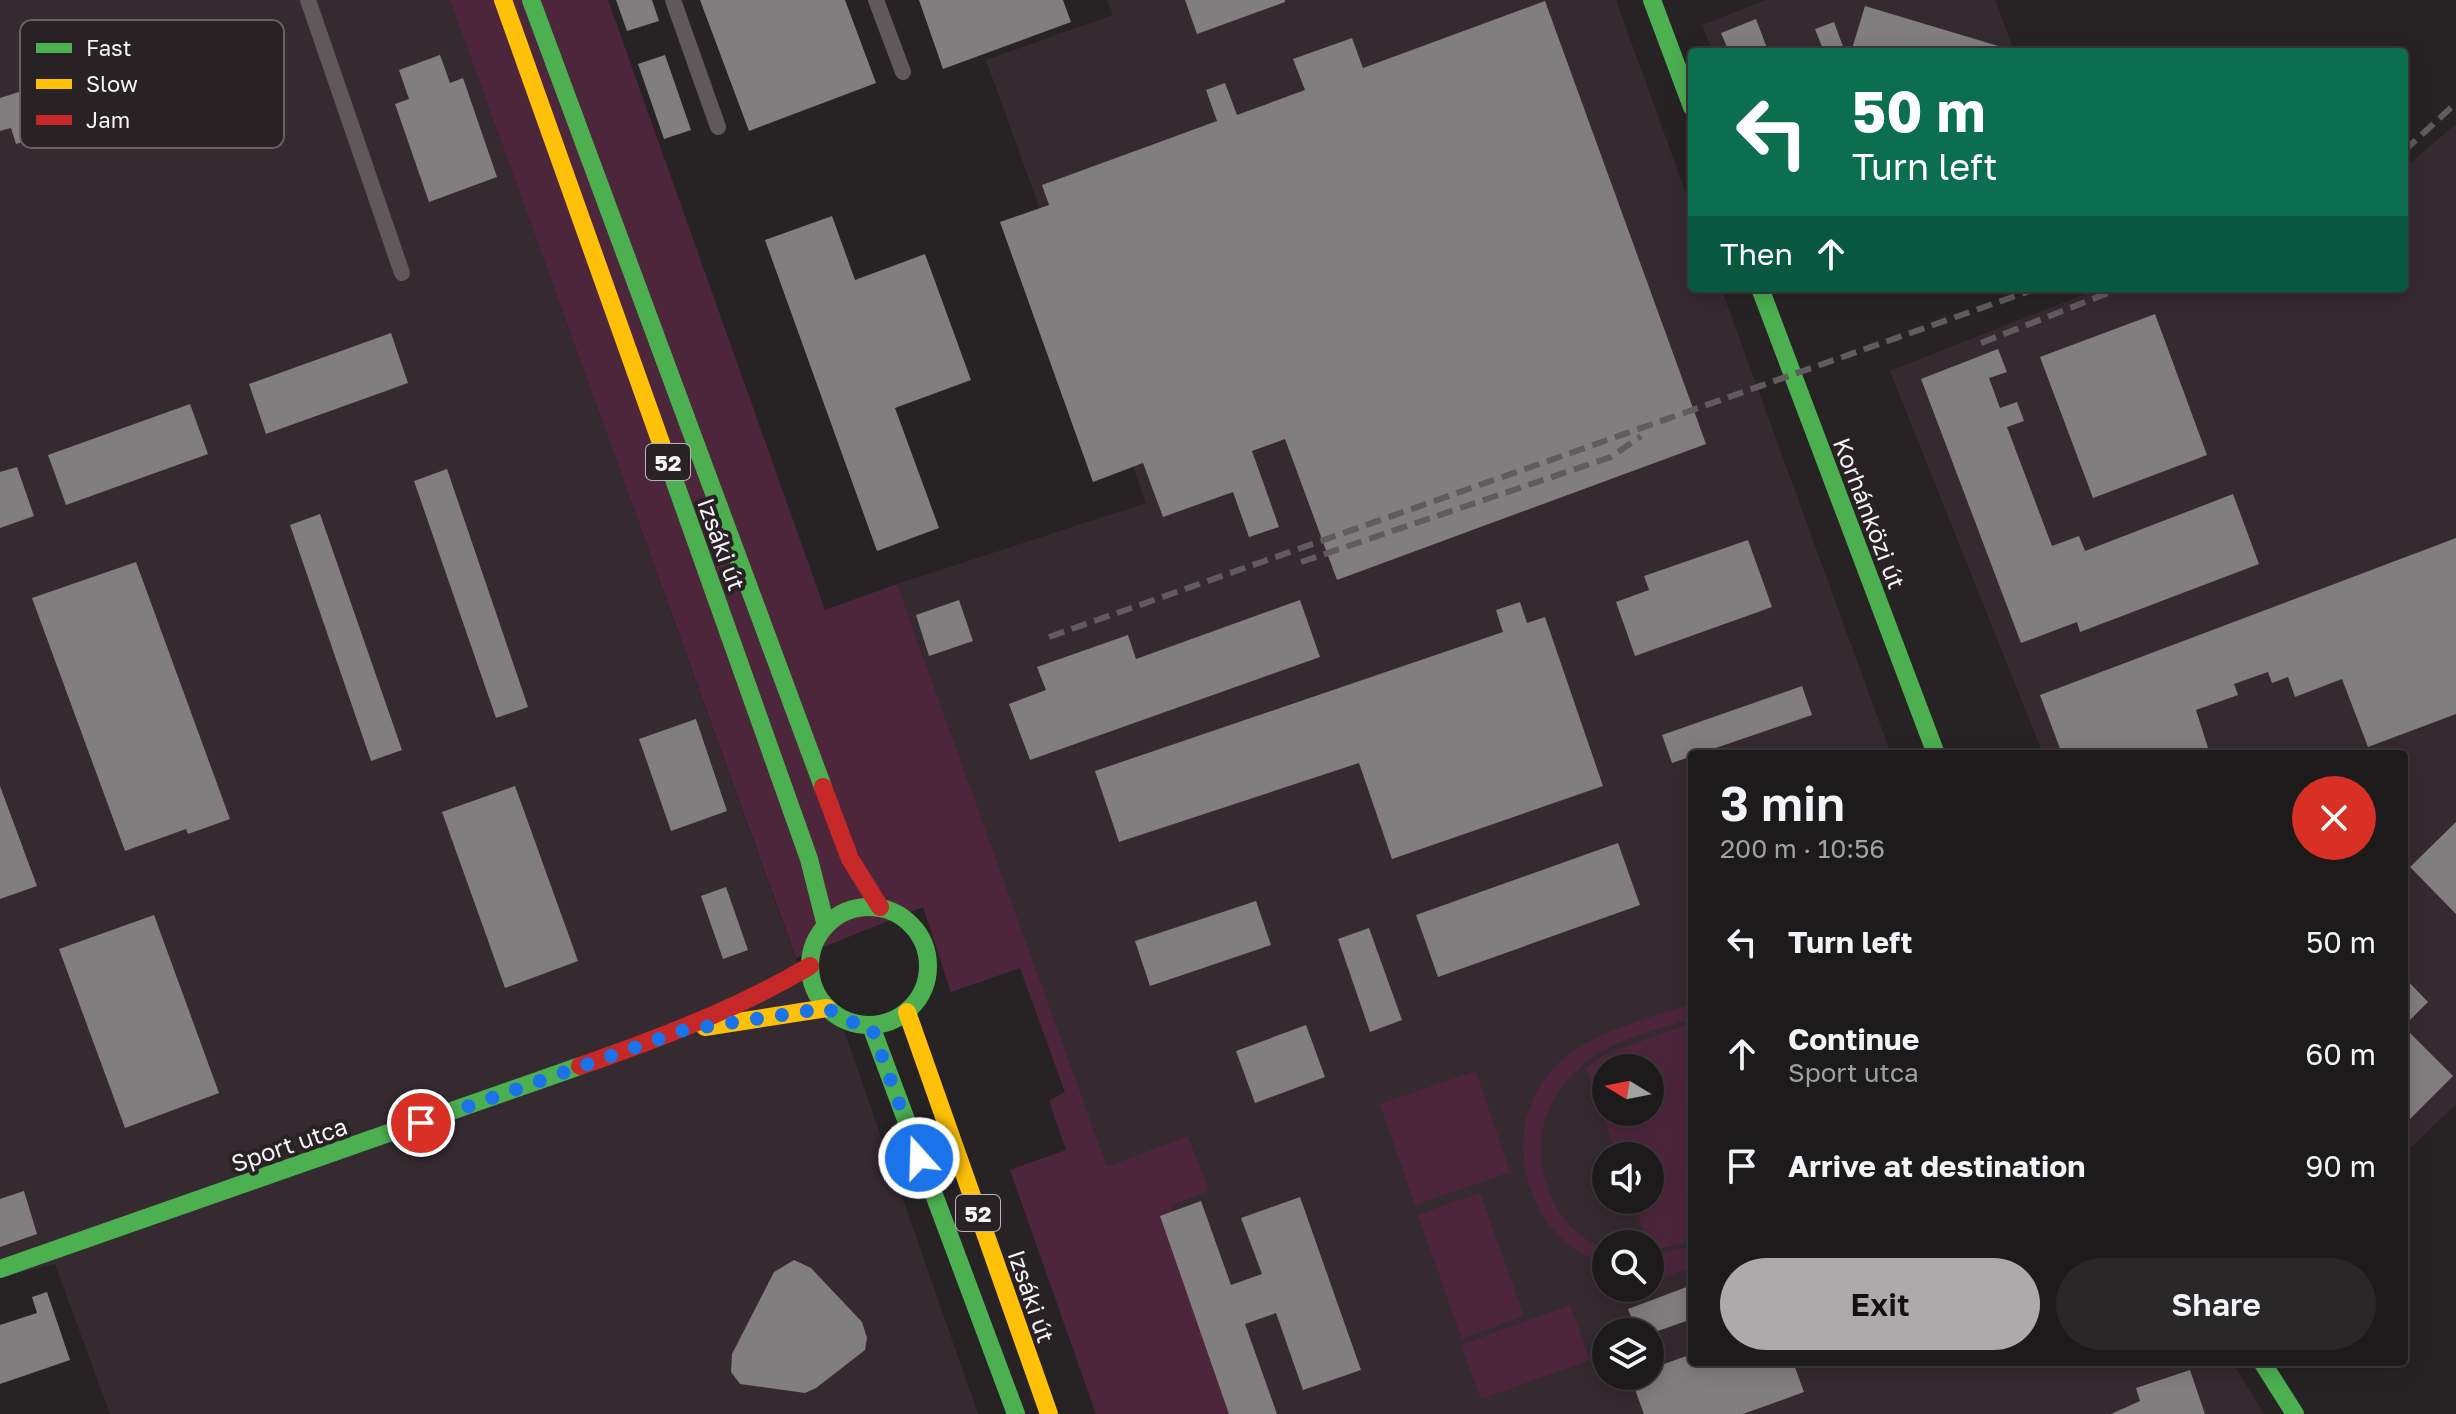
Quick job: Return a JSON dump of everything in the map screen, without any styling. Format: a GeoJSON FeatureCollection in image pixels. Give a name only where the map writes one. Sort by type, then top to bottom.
{"type":"FeatureCollection","features":[{"type":"Feature","properties":{"kind":"main road","name":"Izsáki út"},"geometry":{"type":"LineString","coordinates":[[503,0],[809,859],[826,926]]}},
{"type":"Feature","properties":{"kind":"main road","name":"Izsáki út"},"geometry":{"type":"LineString","coordinates":[[531,0],[850,859],[880,907]]}},
{"type":"Feature","properties":{"kind":"main road"},"geometry":{"type":"LineString","coordinates":[[1652,0],[1688,96]]}},
{"type":"Feature","properties":{"kind":"main road","name":"Korhánközi út"},"geometry":{"type":"LineString","coordinates":[[1762,292],[1934,750]]}},
{"type":"Feature","properties":{"kind":"main road"},"geometry":{"type":"LineString","coordinates":[[880,907],[907,920],[924,944],[928,958],[925,988],[907,1012],[884,1024],[871,1026],[847,1021],[827,1008],[815,989],[810,966],[813,948],[826,926],[845,912],[880,907]]}},
{"type":"Feature","properties":{"kind":"main road"},"geometry":{"type":"LineString","coordinates":[[684,1030],[773,988],[810,966]]}},
{"type":"Feature","properties":{"kind":"main road"},"geometry":{"type":"LineString","coordinates":[[684,1030],[827,1008]]}},
{"type":"Feature","properties":{"kind":"main road","name":"Izsáki út"},"geometry":{"type":"LineString","coordinates":[[907,1012],[1049,1414]]}},
{"type":"Feature","properties":{"kind":"main road","name":"52"},"geometry":{"type":"LineString","coordinates":[[871,1026],[1016,1414]]}},
{"type":"Feature","properties":{"kind":"main road","name":"Sport utca"},"geometry":{"type":"LineString","coordinates":[[0,1269],[684,1030]]}},
{"type":"Feature","properties":{"kind":"main road"},"geometry":{"type":"LineString","coordinates":[[2265,1366],[2295,1414]]}},
{"type":"Feature","properties":{"kind":"street"},"geometry":{"type":"LineString","coordinates":[[308,0],[402,273]]}},
{"type":"Feature","properties":{"kind":"street"},"geometry":{"type":"LineString","coordinates":[[673,0],[718,127]]}},
{"type":"Feature","properties":{"kind":"street"},"geometry":{"type":"LineString","coordinates":[[876,0],[903,72]]}},
{"type":"Feature","properties":{"kind":"shaded area"},"geometry":{"type":"Polygon","coordinates":[[[0,0],[450,0],[816,1015],[841,1022],[978,1414],[110,1414],[55,1264],[0,1278],[0,0]]]}},
{"type":"Feature","properties":{"kind":"shaded area"},"geometry":{"type":"Polygon","coordinates":[[[450,0],[608,0],[825,610],[897,584],[1107,1167],[1188,1136],[1209,1191],[1172,1205],[1204,1340],[1242,1414],[1096,1414],[1010,1170],[1066,1150],[1049,1101],[1065,1092],[1020,968],[951,992],[923,907],[796,958],[450,0]]]}},
{"type":"Feature","properties":{"kind":"shaded area"},"geometry":{"type":"Polygon","coordinates":[[[1107,0],[1616,0],[1688,199],[1688,292],[1722,292],[1890,750],[1688,750],[1688,1366],[2234,1366],[2264,1414],[1242,1414],[1204,1340],[1172,1205],[1208,1191],[1189,1137],[1107,1168],[897,584],[1146,503],[986,60],[1113,15],[1107,0]]]}},
{"type":"Feature","properties":{"kind":"shaded area"},"geometry":{"type":"Polygon","coordinates":[[[1766,0],[1995,0],[2013,48],[1711,48],[1702,25],[1766,0]]]}},
{"type":"Feature","properties":{"kind":"shaded area"},"geometry":{"type":"Polygon","coordinates":[[[2456,124],[2456,1104],[2408,1150],[2408,750],[2041,750],[1890,371],[2090,292],[2408,292],[2408,165],[2456,124]]]}},
{"type":"Feature","properties":{"kind":"shaded area"},"geometry":{"type":"Polygon","coordinates":[[[1688,1004],[1688,1019],[1592,1054],[1592,1059],[1568,1079],[1548,1112],[1542,1130],[1541,1149],[1542,1169],[1548,1189],[1570,1226],[1592,1242],[1592,1258],[1579,1252],[1556,1233],[1539,1209],[1528,1182],[1523,1154],[1525,1124],[1534,1096],[1551,1071],[1565,1058],[1598,1037],[1688,1004]]]}},
{"type":"Feature","properties":{"kind":"shaded area"},"geometry":{"type":"Polygon","coordinates":[[[1688,1024],[1688,1242],[1664,1248],[1664,1230],[1643,1230],[1638,1214],[1664,1214],[1664,1142],[1612,1142],[1606,1126],[1664,1126],[1664,1054],[1606,1054],[1688,1024]]]}},
{"type":"Feature","properties":{"kind":"shaded area"},"geometry":{"type":"Polygon","coordinates":[[[1592,1064],[1592,1085],[1586,1068],[1592,1064]]]}},
{"type":"Feature","properties":{"kind":"shaded area"},"geometry":{"type":"Polygon","coordinates":[[[1476,1071],[1510,1172],[1415,1205],[1380,1104],[1476,1071]]]}},
{"type":"Feature","properties":{"kind":"shaded area"},"geometry":{"type":"Polygon","coordinates":[[[1480,1193],[1524,1316],[1462,1339],[1418,1215],[1480,1193]]]}},
{"type":"Feature","properties":{"kind":"shaded area"},"geometry":{"type":"Polygon","coordinates":[[[1688,1247],[1688,1268],[1664,1277],[1664,1253],[1688,1247]]]}},
{"type":"Feature","properties":{"kind":"shaded area"},"geometry":{"type":"Polygon","coordinates":[[[1570,1305],[1590,1360],[1481,1399],[1461,1345],[1570,1305]]]}},
{"type":"Feature","properties":{"kind":"building"},"geometry":{"type":"Polygon","coordinates":[[[616,0],[652,0],[659,21],[627,31],[616,0]]]}},
{"type":"Feature","properties":{"kind":"building"},"geometry":{"type":"Polygon","coordinates":[[[700,0],[845,0],[876,83],[749,131],[700,0]]]}},
{"type":"Feature","properties":{"kind":"building"},"geometry":{"type":"Polygon","coordinates":[[[919,0],[1063,0],[1071,22],[943,69],[919,0]]]}},
{"type":"Feature","properties":{"kind":"building"},"geometry":{"type":"Polygon","coordinates":[[[1185,0],[1285,0],[1285,2],[1197,34],[1185,0]]]}},
{"type":"Feature","properties":{"kind":"building"},"geometry":{"type":"Polygon","coordinates":[[[1545,1],[1706,444],[1337,580],[1285,439],[1252,451],[1279,527],[1249,537],[1233,492],[1163,517],[1143,463],[1093,482],[1000,222],[1049,205],[1042,185],[1217,121],[1206,90],[1225,83],[1237,115],[1305,90],[1293,59],[1352,38],[1363,68],[1545,1]]]}},
{"type":"Feature","properties":{"kind":"building"},"geometry":{"type":"Polygon","coordinates":[[[1865,6],[2005,48],[1852,48],[1865,6]]]}},
{"type":"Feature","properties":{"kind":"building"},"geometry":{"type":"Polygon","coordinates":[[[1756,19],[1767,48],[1727,48],[1721,33],[1756,19]]]}},
{"type":"Feature","properties":{"kind":"building"},"geometry":{"type":"Polygon","coordinates":[[[1834,22],[1844,48],[1822,48],[1815,29],[1834,22]]]}},
{"type":"Feature","properties":{"kind":"building"},"geometry":{"type":"Polygon","coordinates":[[[440,55],[450,83],[463,78],[497,177],[429,202],[395,104],[409,99],[399,70],[440,55]]]}},
{"type":"Feature","properties":{"kind":"building"},"geometry":{"type":"Polygon","coordinates":[[[665,55],[691,130],[664,139],[638,64],[665,55]]]}},
{"type":"Feature","properties":{"kind":"building"},"geometry":{"type":"Polygon","coordinates":[[[20,92],[20,143],[16,144],[11,128],[0,131],[0,98],[20,92]]]}},
{"type":"Feature","properties":{"kind":"building"},"geometry":{"type":"Polygon","coordinates":[[[832,216],[855,280],[925,254],[971,380],[895,408],[939,528],[877,551],[765,240],[832,216]]]}},
{"type":"Feature","properties":{"kind":"building"},"geometry":{"type":"Polygon","coordinates":[[[2155,314],[2207,455],[2093,498],[2040,357],[2155,314]]]}},
{"type":"Feature","properties":{"kind":"building"},"geometry":{"type":"Polygon","coordinates":[[[391,333],[408,383],[266,434],[249,384],[391,333]]]}},
{"type":"Feature","properties":{"kind":"building"},"geometry":{"type":"Polygon","coordinates":[[[1998,349],[2007,372],[1989,378],[2000,408],[2017,402],[2024,421],[2007,427],[2052,546],[2079,536],[2085,551],[2233,494],[2259,564],[2080,632],[2077,622],[2021,643],[1921,379],[1998,349]]]}},
{"type":"Feature","properties":{"kind":"building"},"geometry":{"type":"Polygon","coordinates":[[[190,404],[208,454],[66,505],[48,455],[190,404]]]}},
{"type":"Feature","properties":{"kind":"building"},"geometry":{"type":"Polygon","coordinates":[[[17,467],[34,516],[0,528],[0,472],[17,467]]]}},
{"type":"Feature","properties":{"kind":"building"},"geometry":{"type":"Polygon","coordinates":[[[447,469],[528,707],[496,718],[414,481],[447,469]]]}},
{"type":"Feature","properties":{"kind":"building"},"geometry":{"type":"Polygon","coordinates":[[[320,514],[402,750],[371,761],[290,525],[320,514]]]}},
{"type":"Feature","properties":{"kind":"building"},"geometry":{"type":"Polygon","coordinates":[[[2456,538],[2456,714],[2368,747],[2342,679],[2295,697],[2288,677],[2272,683],[2268,672],[2234,684],[2238,695],[2196,710],[2209,750],[2061,750],[2040,695],[2456,538]]]}},
{"type":"Feature","properties":{"kind":"building"},"geometry":{"type":"Polygon","coordinates":[[[1748,540],[1772,607],[1635,656],[1616,602],[1649,590],[1644,576],[1748,540]]]}},
{"type":"Feature","properties":{"kind":"building"},"geometry":{"type":"Polygon","coordinates":[[[136,562],[230,819],[188,834],[186,829],[125,851],[32,598],[136,562]]]}},
{"type":"Feature","properties":{"kind":"building"},"geometry":{"type":"Polygon","coordinates":[[[959,600],[973,641],[929,656],[916,615],[959,600]]]}},
{"type":"Feature","properties":{"kind":"building"},"geometry":{"type":"Polygon","coordinates":[[[1300,600],[1320,657],[1030,760],[1009,704],[1046,690],[1037,667],[1128,635],[1136,659],[1300,600]]]}},
{"type":"Feature","properties":{"kind":"building"},"geometry":{"type":"Polygon","coordinates":[[[1520,602],[1527,623],[1545,617],[1603,786],[1392,859],[1359,763],[1119,842],[1095,771],[1503,632],[1496,610],[1520,602]]]}},
{"type":"Feature","properties":{"kind":"building"},"geometry":{"type":"Polygon","coordinates":[[[1802,686],[1812,715],[1710,750],[1688,750],[1688,758],[1672,763],[1662,735],[1802,686]]]}},
{"type":"Feature","properties":{"kind":"building"},"geometry":{"type":"Polygon","coordinates":[[[696,719],[727,811],[671,831],[639,739],[696,719]]]}},
{"type":"Feature","properties":{"kind":"building"},"geometry":{"type":"Polygon","coordinates":[[[0,786],[37,886],[0,899],[0,786]]]}},
{"type":"Feature","properties":{"kind":"building"},"geometry":{"type":"Polygon","coordinates":[[[515,786],[578,961],[505,988],[442,812],[515,786]]]}},
{"type":"Feature","properties":{"kind":"building"},"geometry":{"type":"Polygon","coordinates":[[[2456,822],[2456,914],[2410,867],[2456,822]]]}},
{"type":"Feature","properties":{"kind":"building"},"geometry":{"type":"Polygon","coordinates":[[[1618,843],[1640,905],[1438,977],[1416,915],[1618,843]]]}},
{"type":"Feature","properties":{"kind":"building"},"geometry":{"type":"Polygon","coordinates":[[[726,887],[748,950],[723,959],[701,896],[726,887]]]}},
{"type":"Feature","properties":{"kind":"building"},"geometry":{"type":"Polygon","coordinates":[[[1256,901],[1271,945],[1150,986],[1135,941],[1256,901]]]}},
{"type":"Feature","properties":{"kind":"building"},"geometry":{"type":"Polygon","coordinates":[[[154,915],[219,1093],[125,1128],[59,949],[154,915]]]}},
{"type":"Feature","properties":{"kind":"building"},"geometry":{"type":"Polygon","coordinates":[[[1369,928],[1402,1020],[1370,1032],[1338,939],[1369,928]]]}},
{"type":"Feature","properties":{"kind":"building"},"geometry":{"type":"Polygon","coordinates":[[[2408,981],[2428,1002],[2408,1022],[2408,981]]]}},
{"type":"Feature","properties":{"kind":"building"},"geometry":{"type":"Polygon","coordinates":[[[1306,1025],[1325,1077],[1255,1103],[1236,1051],[1306,1025]]]}},
{"type":"Feature","properties":{"kind":"building"},"geometry":{"type":"Polygon","coordinates":[[[2408,1031],[2453,1076],[2408,1121],[2408,1031]]]}},
{"type":"Feature","properties":{"kind":"building"},"geometry":{"type":"Polygon","coordinates":[[[24,1191],[37,1234],[0,1247],[0,1199],[24,1191]]]}},
{"type":"Feature","properties":{"kind":"building"},"geometry":{"type":"Polygon","coordinates":[[[1300,1197],[1361,1370],[1303,1390],[1276,1313],[1245,1324],[1277,1414],[1229,1414],[1160,1216],[1201,1201],[1231,1285],[1262,1274],[1241,1218],[1300,1197]]]}},
{"type":"Feature","properties":{"kind":"building"},"geometry":{"type":"Polygon","coordinates":[[[794,1260],[811,1268],[862,1322],[867,1338],[865,1350],[805,1393],[740,1384],[731,1372],[732,1354],[774,1272],[794,1260]]]}},
{"type":"Feature","properties":{"kind":"building"},"geometry":{"type":"Polygon","coordinates":[[[1688,1286],[1688,1320],[1664,1329],[1664,1318],[1632,1318],[1628,1309],[1647,1302],[1664,1302],[1664,1296],[1688,1286]]]}},
{"type":"Feature","properties":{"kind":"building"},"geometry":{"type":"Polygon","coordinates":[[[47,1292],[70,1360],[0,1384],[0,1325],[37,1313],[32,1297],[47,1292]]]}},
{"type":"Feature","properties":{"kind":"building"},"geometry":{"type":"Polygon","coordinates":[[[1688,1355],[1688,1366],[1794,1366],[1804,1392],[1743,1414],[1644,1414],[1635,1390],[1664,1390],[1664,1364],[1688,1355]]]}},
{"type":"Feature","properties":{"kind":"building"},"geometry":{"type":"Polygon","coordinates":[[[2190,1370],[2205,1414],[2111,1414],[2140,1401],[2136,1388],[2190,1370]]]}},
{"type":"Feature","properties":{"kind":"railway"},"geometry":{"type":"LineString","coordinates":[[2408,147],[2456,103]]}},
{"type":"Feature","properties":{"kind":"railway"},"geometry":{"type":"LineString","coordinates":[[1049,637],[2027,292]]}},
{"type":"Feature","properties":{"kind":"railway"},"geometry":{"type":"LineString","coordinates":[[1981,343],[2111,292]]}},
{"type":"Feature","properties":{"kind":"railway"},"geometry":{"type":"LineString","coordinates":[[1301,562],[1611,457],[1641,436]]}},
{"type":"Feature","properties":{"kind":"traffic: fast"},"geometry":{"type":"LineString","coordinates":[[531,0],[823,787]]}},
{"type":"Feature","properties":{"kind":"traffic: fast"},"geometry":{"type":"LineString","coordinates":[[1652,0],[1688,96]]}},
{"type":"Feature","properties":{"kind":"traffic: fast"},"geometry":{"type":"LineString","coordinates":[[1762,292],[1934,750]]}},
{"type":"Feature","properties":{"kind":"traffic: fast"},"geometry":{"type":"LineString","coordinates":[[671,471],[809,859],[826,926]]}},
{"type":"Feature","properties":{"kind":"traffic: fast"},"geometry":{"type":"LineString","coordinates":[[869,907],[892,911],[911,924],[924,943],[928,966],[924,989],[911,1008],[892,1021],[869,1025],[846,1021],[827,1008],[814,989],[810,966],[814,943],[827,924],[846,911],[869,907]]}},
{"type":"Feature","properties":{"kind":"traffic: fast"},"geometry":{"type":"LineString","coordinates":[[871,1026],[1016,1414]]}},
{"type":"Feature","properties":{"kind":"traffic: fast"},"geometry":{"type":"LineString","coordinates":[[0,1269],[580,1066]]}},
{"type":"Feature","properties":{"kind":"traffic: fast"},"geometry":{"type":"LineString","coordinates":[[2265,1366],[2295,1414]]}},
{"type":"Feature","properties":{"kind":"traffic: slow"},"geometry":{"type":"LineString","coordinates":[[503,0],[671,471]]}},
{"type":"Feature","properties":{"kind":"traffic: slow"},"geometry":{"type":"LineString","coordinates":[[705,1027],[827,1008]]}},
{"type":"Feature","properties":{"kind":"traffic: slow"},"geometry":{"type":"LineString","coordinates":[[907,1012],[1049,1414]]}},
{"type":"Feature","properties":{"kind":"traffic: jam"},"geometry":{"type":"LineString","coordinates":[[823,787],[850,859],[880,907]]}},
{"type":"Feature","properties":{"kind":"traffic: jam"},"geometry":{"type":"LineString","coordinates":[[580,1066],[698,1022],[810,966]]}},
{"type":"Feature","properties":{"kind":"route"},"geometry":{"type":"LineString","coordinates":[[421,1123],[684,1030],[827,1008],[847,1021],[871,1026],[919,1158]]}}]}
